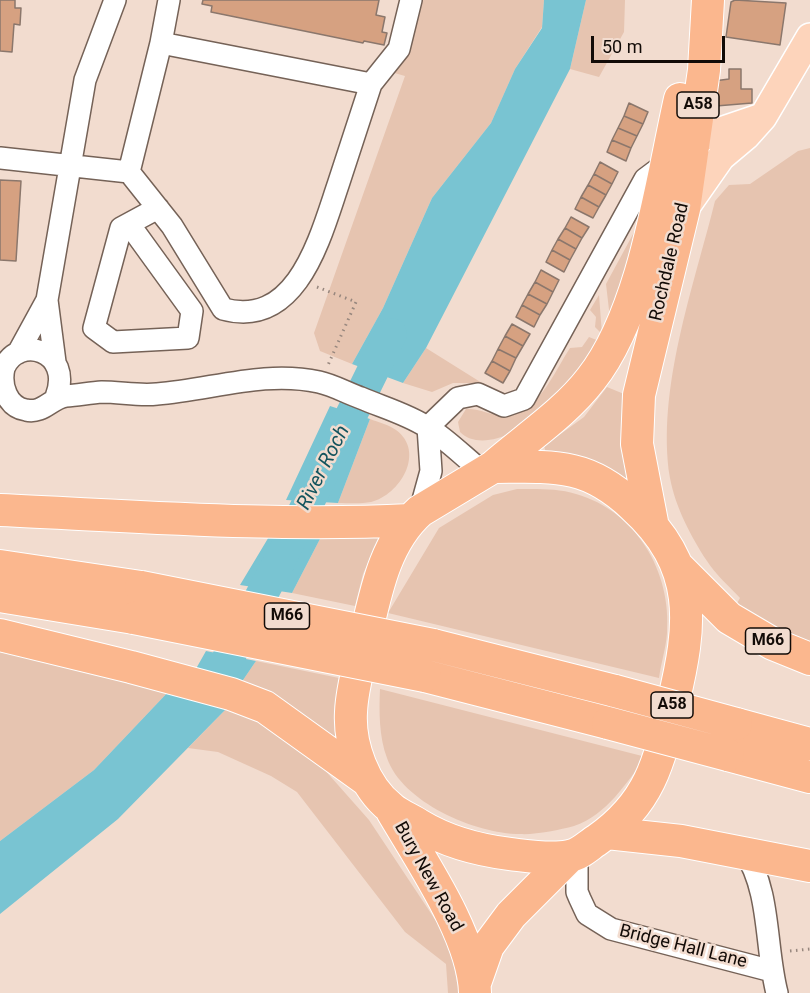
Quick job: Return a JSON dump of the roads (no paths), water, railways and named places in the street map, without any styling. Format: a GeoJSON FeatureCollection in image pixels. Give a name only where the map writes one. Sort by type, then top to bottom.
{"type":"FeatureCollection","features":[{"type":"Feature","properties":{"kind":"highway","name":"Rochdale Road"},"geometry":{"type":"LineString","coordinates":[[651,522],[637,444],[639,395],[684,209],[704,70],[706,0]]}},
{"type":"Feature","properties":{"kind":"highway","name":"Rochdale Road"},"geometry":{"type":"LineString","coordinates":[[488,470],[569,403],[605,361],[629,304],[659,202],[665,164],[706,0]]}},
{"type":"Feature","properties":{"kind":"highway","name":"A58"},"geometry":{"type":"LineString","coordinates":[[538,467],[575,471],[618,492],[651,522],[678,567],[685,597],[686,650],[659,762],[636,806],[607,833],[573,855],[485,851],[443,838],[390,807],[369,781],[359,764],[350,720],[351,696],[378,583],[393,548],[415,516],[488,470],[538,467]]}},
{"type":"Feature","properties":{"kind":"highway"},"geometry":{"type":"LineString","coordinates":[[0,510],[372,522],[415,516]]}},
{"type":"Feature","properties":{"kind":"highway","name":"M66"},"geometry":{"type":"LineString","coordinates":[[0,566],[141,587],[433,645],[810,744]]}},
{"type":"Feature","properties":{"kind":"highway","name":"M66"},"geometry":{"type":"LineString","coordinates":[[678,567],[729,618],[773,644],[810,659]]}},
{"type":"Feature","properties":{"kind":"highway","name":"M66"},"geometry":{"type":"LineString","coordinates":[[0,596],[134,618],[425,676],[810,777]]}},
{"type":"Feature","properties":{"kind":"highway"},"geometry":{"type":"LineString","coordinates":[[0,635],[231,694],[265,707],[369,781]]}},
{"type":"Feature","properties":{"kind":"highway","name":"Bury New Road"},"geometry":{"type":"LineString","coordinates":[[390,807],[452,916],[463,943],[475,988]]}},
{"type":"Feature","properties":{"kind":"highway"},"geometry":{"type":"LineString","coordinates":[[607,833],[744,851],[799,863]]}},
{"type":"Feature","properties":{"kind":"highway","name":"Bury New Road"},"geometry":{"type":"LineString","coordinates":[[475,988],[488,946],[511,915],[573,855]]}},
{"type":"Feature","properties":{"kind":"main road"},"geometry":{"type":"LineString","coordinates":[[684,209],[721,156],[746,136],[763,117],[810,37]]}},
{"type":"Feature","properties":{"kind":"main road"},"geometry":{"type":"LineString","coordinates":[[665,164],[703,137],[763,117]]}},
{"type":"Feature","properties":{"kind":"street"},"geometry":{"type":"LineString","coordinates":[[57,397],[61,384],[47,300],[85,80],[116,0]]}},
{"type":"Feature","properties":{"kind":"street"},"geometry":{"type":"LineString","coordinates":[[129,172],[161,43],[169,0]]}},
{"type":"Feature","properties":{"kind":"street"},"geometry":{"type":"LineString","coordinates":[[0,158],[129,172],[172,226],[223,309],[243,314],[261,309],[279,299],[298,280],[315,254],[370,84],[399,49],[411,0]]}},
{"type":"Feature","properties":{"kind":"street"},"geometry":{"type":"LineString","coordinates":[[161,43],[370,84]]}},
{"type":"Feature","properties":{"kind":"street"},"geometry":{"type":"LineString","coordinates":[[419,423],[458,398],[478,394],[504,406],[524,399],[645,179],[665,164]]}},
{"type":"Feature","properties":{"kind":"street"},"geometry":{"type":"LineString","coordinates":[[129,224],[192,311],[188,338],[113,342],[94,328],[121,228],[158,208]]}},
{"type":"Feature","properties":{"kind":"street"},"geometry":{"type":"LineString","coordinates":[[47,300],[7,364],[1,382],[8,406],[27,411],[40,410],[57,397],[103,392],[156,395],[286,377],[320,382],[419,423],[488,470]]}},
{"type":"Feature","properties":{"kind":"street"},"geometry":{"type":"LineString","coordinates":[[7,364],[38,351],[78,380],[103,392]]}},
{"type":"Feature","properties":{"kind":"street"},"geometry":{"type":"LineString","coordinates":[[415,516],[431,471],[419,423]]}},
{"type":"Feature","properties":{"kind":"street","name":"Bridge Hall Lane"},"geometry":{"type":"LineString","coordinates":[[744,851],[752,863],[760,885],[777,993]]}},
{"type":"Feature","properties":{"kind":"street","name":"Bridge Hall Lane"},"geometry":{"type":"LineString","coordinates":[[573,855],[577,892],[587,914],[611,929],[772,971]]}},
{"type":"Feature","properties":{"kind":"water"},"geometry":{"type":"Polygon","coordinates":[[[544,0],[586,0],[570,69],[426,348],[403,383],[352,364],[383,308],[432,198],[491,123],[515,69],[542,28],[544,0]]]}},
{"type":"Feature","properties":{"kind":"water"},"geometry":{"type":"Polygon","coordinates":[[[330,406],[370,419],[338,503],[286,500],[330,406]]]}},
{"type":"Feature","properties":{"kind":"water"},"geometry":{"type":"Polygon","coordinates":[[[270,535],[321,537],[292,593],[240,585],[270,535]]]}},
{"type":"Feature","properties":{"kind":"water"},"geometry":{"type":"Polygon","coordinates":[[[206,651],[256,661],[241,683],[193,674],[206,651]]]}},
{"type":"Feature","properties":{"kind":"water"},"geometry":{"type":"Polygon","coordinates":[[[169,691],[229,706],[118,819],[0,914],[0,841],[94,770],[169,691]]]}},
{"type":"Feature","properties":{"kind":"waterway","name":"River Roch"},"geometry":{"type":"LineString","coordinates":[[203,689],[223,668],[279,562],[391,334]]}}]}
